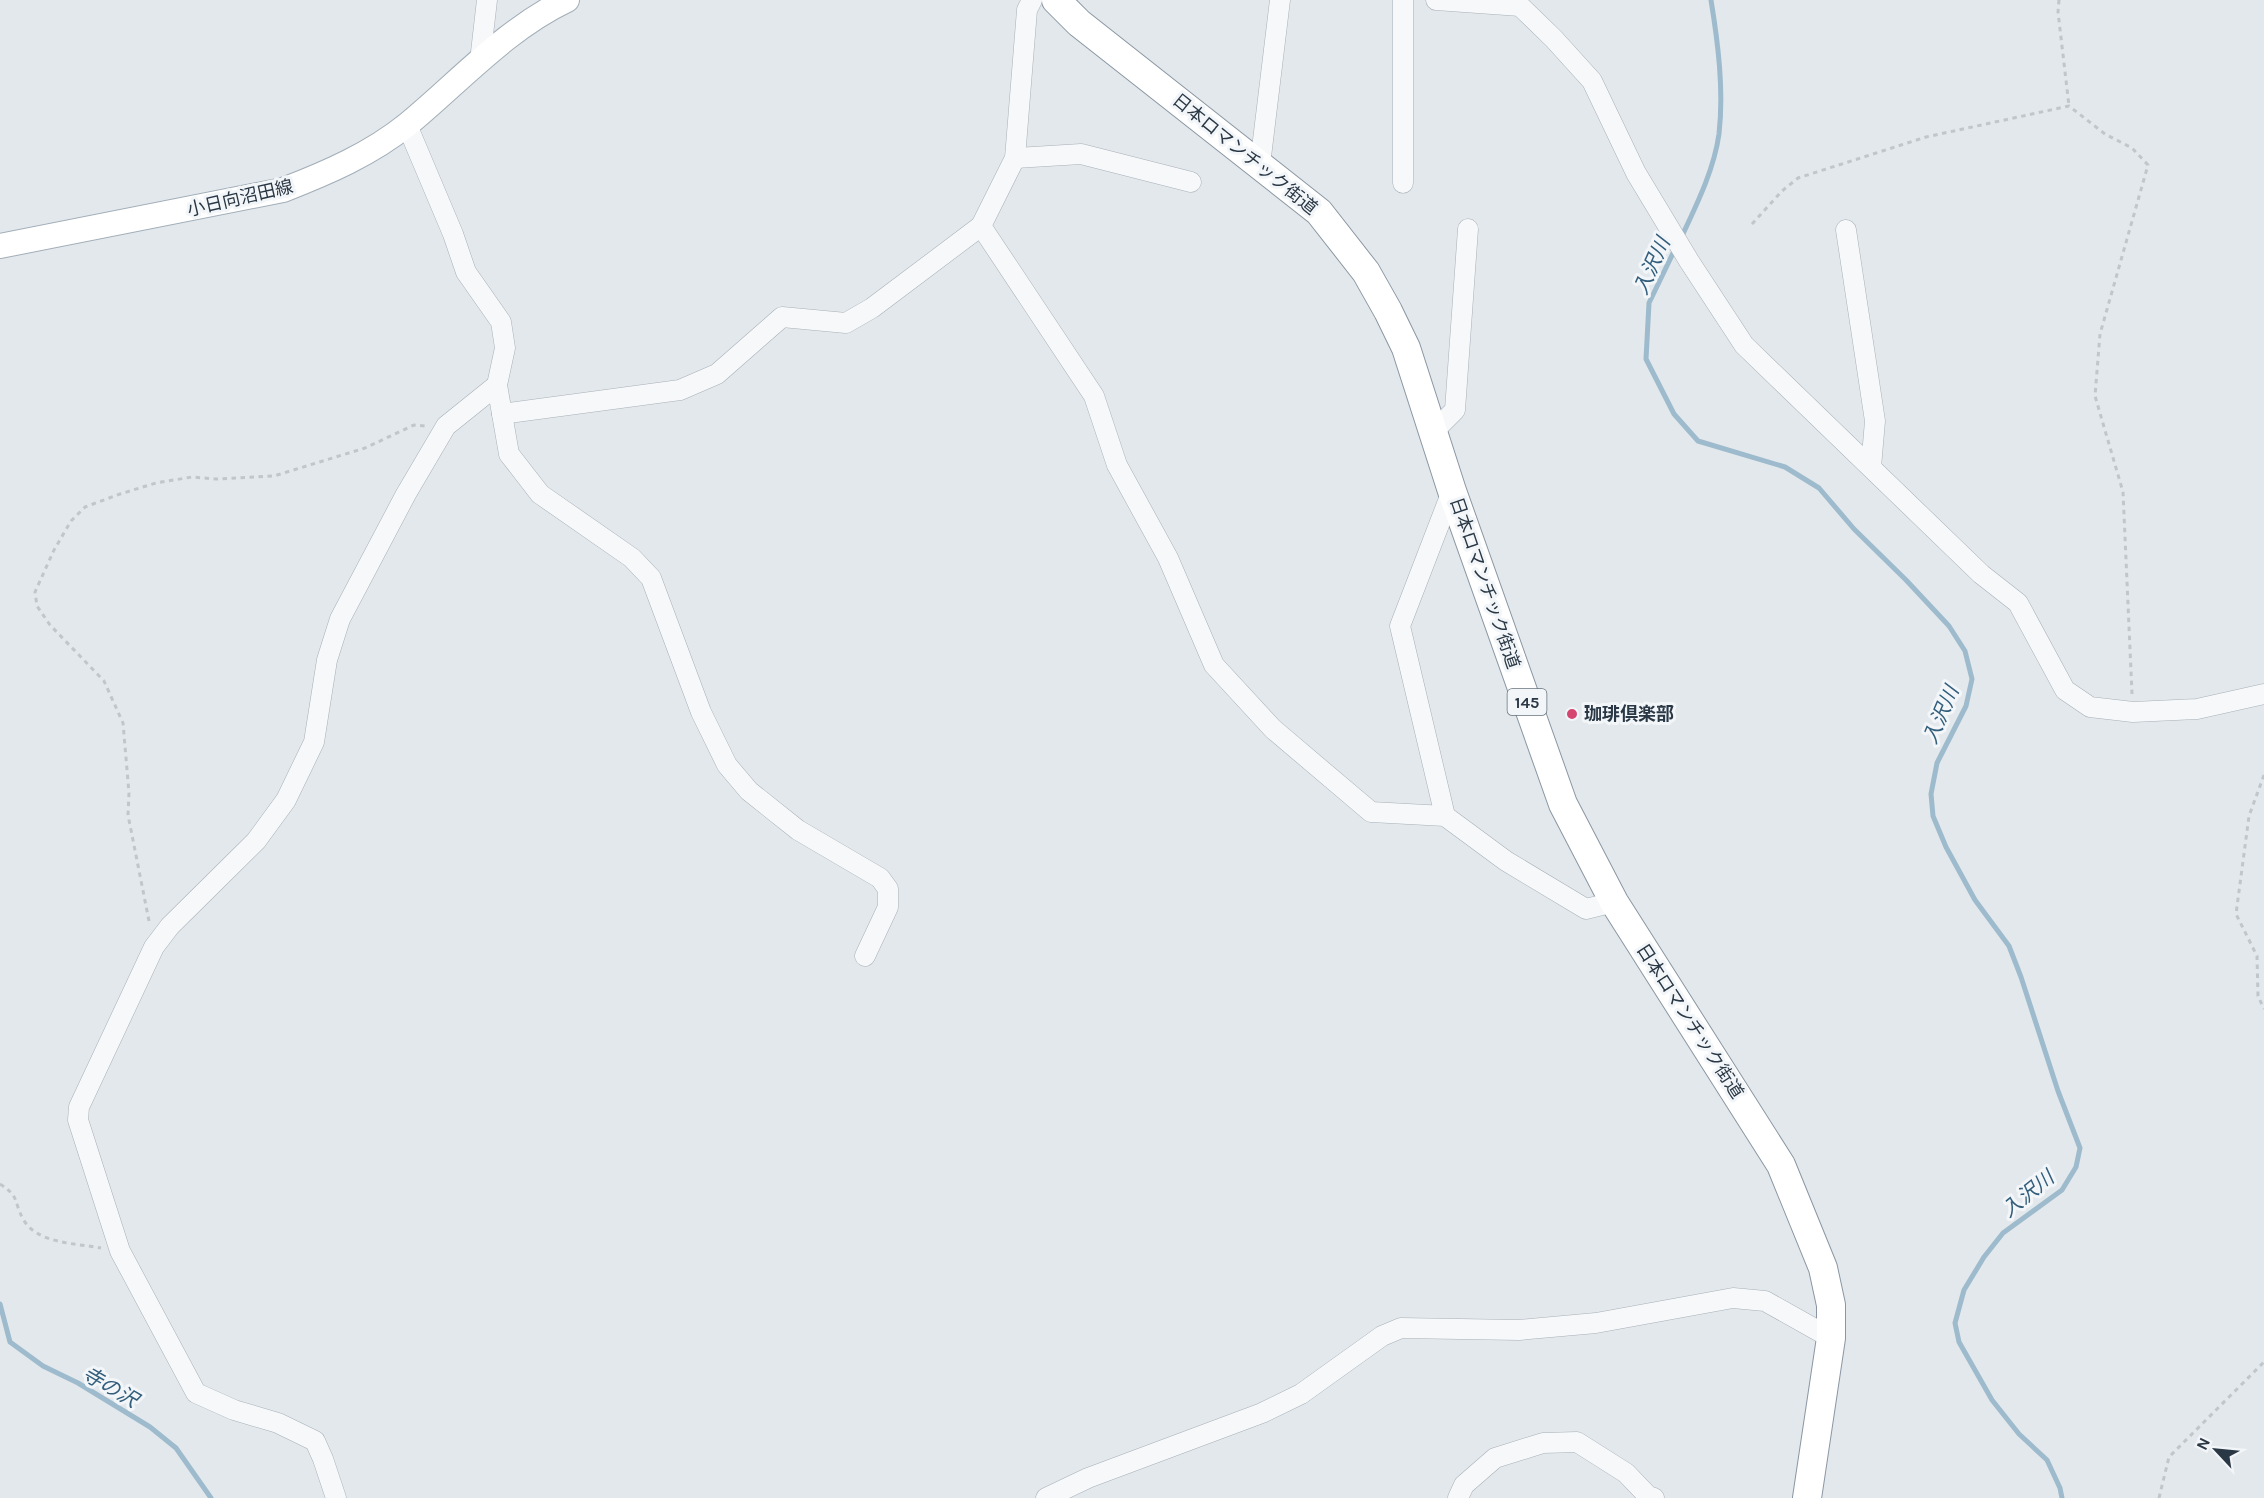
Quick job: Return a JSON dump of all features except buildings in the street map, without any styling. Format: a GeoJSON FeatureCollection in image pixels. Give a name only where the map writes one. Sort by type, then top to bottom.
{"type":"FeatureCollection","features":[{"type":"Feature","properties":{"kind":"highway","name":"日本ロマンチック街道"},"geometry":{"type":"LineString","coordinates":[[1056,0],[1079,22],[1319,212],[1366,272],[1406,348],[1452,491],[1563,804],[1614,902],[1782,1165],[1823,1268],[1831,1305],[1831,1338],[1807,1498]]}},
{"type":"Feature","properties":{"kind":"main road","name":"小日向沼田線"},"geometry":{"type":"LineString","coordinates":[[0,246],[283,190],[349,162],[407,125],[522,26],[546,10],[567,0]]}},
{"type":"Feature","properties":{"kind":"street"},"geometry":{"type":"LineString","coordinates":[[480,61],[487,0]]}},
{"type":"Feature","properties":{"kind":"street"},"geometry":{"type":"LineString","coordinates":[[502,414],[680,390],[717,374],[782,317],[846,323],[872,308],[981,226],[1015,158],[1027,10],[1032,0]]}},
{"type":"Feature","properties":{"kind":"street"},"geometry":{"type":"LineString","coordinates":[[1260,165],[1280,0]]}},
{"type":"Feature","properties":{"kind":"street"},"geometry":{"type":"LineString","coordinates":[[1402,0],[1403,183]]}},
{"type":"Feature","properties":{"kind":"street"},"geometry":{"type":"LineString","coordinates":[[1437,0],[1520,6],[1554,39],[1592,81],[1636,173],[1685,255],[1744,345],[1981,574],[2018,603],[2065,690],[2090,707],[2133,712],[2197,708],[2264,694]]}},
{"type":"Feature","properties":{"kind":"street"},"geometry":{"type":"LineString","coordinates":[[407,125],[453,234],[466,272],[501,321],[505,348],[497,385],[509,454],[540,494],[632,558],[651,578],[701,712],[727,765],[749,791],[798,830],[880,878],[888,889],[888,907],[866,956]]}},
{"type":"Feature","properties":{"kind":"street"},"geometry":{"type":"LineString","coordinates":[[1015,158],[1081,154],[1191,182]]}},
{"type":"Feature","properties":{"kind":"street"},"geometry":{"type":"LineString","coordinates":[[981,226],[1094,396],[1117,465],[1168,558],[1214,665],[1273,729],[1371,812],[1445,816],[1506,861],[1586,909],[1614,902]]}},
{"type":"Feature","properties":{"kind":"street"},"geometry":{"type":"LineString","coordinates":[[1433,432],[1455,410],[1468,229]]}},
{"type":"Feature","properties":{"kind":"street"},"geometry":{"type":"LineString","coordinates":[[1846,230],[1875,421],[1871,467]]}},
{"type":"Feature","properties":{"kind":"street"},"geometry":{"type":"LineString","coordinates":[[336,1498],[315,1441],[278,1423],[234,1410],[196,1394],[120,1251],[78,1120],[79,1107],[154,947],[170,926],[256,841],[286,800],[314,742],[327,660],[340,619],[406,494],[446,426],[497,385]]}},
{"type":"Feature","properties":{"kind":"street"},"geometry":{"type":"LineString","coordinates":[[1445,816],[1400,627],[1452,491]]}},
{"type":"Feature","properties":{"kind":"street"},"geometry":{"type":"LineString","coordinates":[[1046,1498],[1088,1478],[1262,1413],[1301,1394],[1382,1336],[1401,1328],[1519,1330],[1596,1323],[1733,1298],[1764,1301],[1831,1338]]}},
{"type":"Feature","properties":{"kind":"street"},"geometry":{"type":"LineString","coordinates":[[1458,1498],[1464,1485],[1495,1458],[1542,1443],[1576,1442],[1626,1473],[1648,1496],[1654,1498]]}},
{"type":"Feature","properties":{"kind":"path"},"geometry":{"type":"LineString","coordinates":[[2059,0],[2058,12],[2068,106],[2105,134],[2132,148],[2148,165],[2100,334],[2095,396],[2123,492],[2133,712]]}},
{"type":"Feature","properties":{"kind":"path"},"geometry":{"type":"LineString","coordinates":[[1752,224],[1782,191],[1798,178],[1926,136],[2068,106]]}},
{"type":"Feature","properties":{"kind":"path"},"geometry":{"type":"LineString","coordinates":[[154,947],[128,815],[129,793],[123,723],[104,681],[50,625],[37,606],[35,591],[54,550],[71,521],[85,507],[156,483],[192,477],[216,479],[274,476],[365,448],[414,426],[446,426]]}},
{"type":"Feature","properties":{"kind":"path"},"geometry":{"type":"LineString","coordinates":[[2264,775],[2248,816],[2236,914],[2257,956],[2258,996],[2264,1009]]}},
{"type":"Feature","properties":{"kind":"path"},"geometry":{"type":"LineString","coordinates":[[0,1184],[13,1192],[23,1221],[43,1238],[120,1251]]}},
{"type":"Feature","properties":{"kind":"path"},"geometry":{"type":"LineString","coordinates":[[2159,1498],[2169,1456],[2264,1362]]}},
{"type":"Feature","properties":{"kind":"waterway","name":"入沢川"},"geometry":{"type":"LineString","coordinates":[[1681,238],[1709,174],[1719,134],[1720,67],[1711,0]]}},
{"type":"Feature","properties":{"kind":"waterway","name":"入沢川"},"geometry":{"type":"LineString","coordinates":[[1675,249],[1649,303],[1646,359],[1674,414],[1698,441],[1785,467],[1819,488],[1854,529],[1949,626],[1965,651],[1972,679],[1966,706],[1937,763],[1931,794],[1933,816],[1946,847],[1975,900],[2009,946],[2058,1091],[2080,1148],[2076,1167],[2062,1190],[2003,1233],[1984,1257],[1964,1290],[1955,1323],[1959,1342],[1992,1400],[2019,1434],[2047,1460],[2060,1488],[2062,1498]]}},
{"type":"Feature","properties":{"kind":"waterway","name":"寺の沢"},"geometry":{"type":"LineString","coordinates":[[0,1304],[10,1342],[43,1366],[78,1383],[150,1427],[176,1448],[211,1498]]}},
{"type":"Feature","properties":{"kind":"place","name":"珈琲倶楽部"},"geometry":{"type":"Point","coordinates":[1572,714]}}]}
